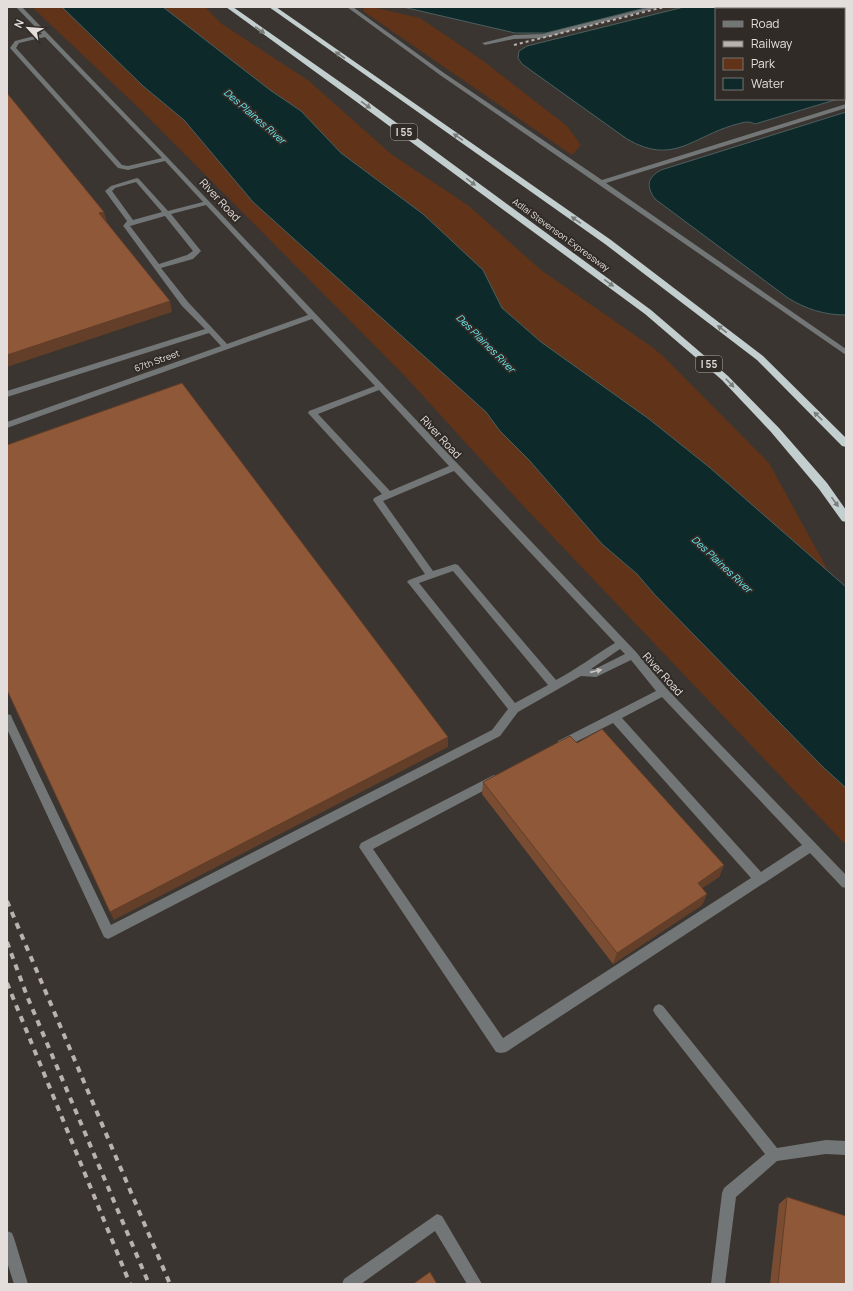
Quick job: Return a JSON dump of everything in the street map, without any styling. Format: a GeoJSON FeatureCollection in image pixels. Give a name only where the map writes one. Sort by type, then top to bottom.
{"type":"FeatureCollection","features":[{"type":"Feature","properties":{"kind":"highway","name":"Adlai Stevenson Expressway"},"geometry":{"type":"LineString","coordinates":[[229,7],[357,98],[648,312],[725,378],[775,430],[823,486],[846,518]]}},
{"type":"Feature","properties":{"kind":"highway","name":"Adlai Stevenson Expressway"},"geometry":{"type":"LineString","coordinates":[[272,7],[621,252],[760,358],[846,444]]}},
{"type":"Feature","properties":{"kind":"street","name":"River Road"},"geometry":{"type":"LineString","coordinates":[[18,7],[47,35],[166,159],[622,644],[663,692],[846,883]]}},
{"type":"Feature","properties":{"kind":"street"},"geometry":{"type":"LineString","coordinates":[[350,7],[442,74],[601,182],[846,353]]}},
{"type":"Feature","properties":{"kind":"street"},"geometry":{"type":"LineString","coordinates":[[485,43],[514,38],[543,36],[657,7]]}},
{"type":"Feature","properties":{"kind":"street"},"geometry":{"type":"LineString","coordinates":[[47,35],[17,42],[13,48],[120,167],[128,168],[166,159]]}},
{"type":"Feature","properties":{"kind":"street"},"geometry":{"type":"LineString","coordinates":[[601,182],[846,106]]}},
{"type":"Feature","properties":{"kind":"street"},"geometry":{"type":"LineString","coordinates":[[132,223],[108,191],[113,187],[137,180],[197,251],[190,257],[158,268]]}},
{"type":"Feature","properties":{"kind":"street"},"geometry":{"type":"LineString","coordinates":[[207,203],[132,223],[126,226],[185,304],[226,347]]}},
{"type":"Feature","properties":{"kind":"street","name":"67th Street"},"geometry":{"type":"LineString","coordinates":[[7,426],[313,316]]}},
{"type":"Feature","properties":{"kind":"street"},"geometry":{"type":"LineString","coordinates":[[7,394],[210,330]]}},
{"type":"Feature","properties":{"kind":"street"},"geometry":{"type":"LineString","coordinates":[[380,387],[312,413],[388,495]]}},
{"type":"Feature","properties":{"kind":"street"},"geometry":{"type":"LineString","coordinates":[[432,575],[377,500],[455,467]]}},
{"type":"Feature","properties":{"kind":"street"},"geometry":{"type":"LineString","coordinates":[[514,709],[412,582],[455,567],[555,686]]}},
{"type":"Feature","properties":{"kind":"street"},"geometry":{"type":"LineString","coordinates":[[7,718],[108,933],[496,733],[514,709],[580,672],[592,662],[622,644]]}},
{"type":"Feature","properties":{"kind":"street"},"geometry":{"type":"LineString","coordinates":[[580,672],[596,673],[632,655]]}},
{"type":"Feature","properties":{"kind":"street"},"geometry":{"type":"LineString","coordinates":[[551,750],[663,692]]}},
{"type":"Feature","properties":{"kind":"street"},"geometry":{"type":"LineString","coordinates":[[614,718],[759,879]]}},
{"type":"Feature","properties":{"kind":"street"},"geometry":{"type":"LineString","coordinates":[[503,775],[365,847],[501,1047],[811,846]]}},
{"type":"Feature","properties":{"kind":"street"},"geometry":{"type":"LineString","coordinates":[[659,1010],[774,1155]]}},
{"type":"Feature","properties":{"kind":"street"},"geometry":{"type":"LineString","coordinates":[[718,1284],[729,1193],[774,1155],[826,1148],[846,1148]]}},
{"type":"Feature","properties":{"kind":"street"},"geometry":{"type":"LineString","coordinates":[[349,1284],[437,1221],[476,1284]]}},
{"type":"Feature","properties":{"kind":"street"},"geometry":{"type":"LineString","coordinates":[[7,1238],[21,1284]]}},
{"type":"Feature","properties":{"kind":"green space"},"geometry":{"type":"Polygon","coordinates":[[[32,7],[62,7],[143,86],[184,120],[253,202],[486,412],[500,431],[529,460],[602,544],[637,574],[655,595],[822,766],[846,788],[846,845],[516,498],[404,375],[141,110],[32,7]]]}},
{"type":"Feature","properties":{"kind":"green space"},"geometry":{"type":"Polygon","coordinates":[[[163,7],[205,7],[222,24],[309,81],[391,154],[469,206],[541,270],[652,347],[664,357],[769,463],[830,574],[709,467],[649,419],[541,342],[502,308],[483,270],[423,214],[341,153],[301,111],[270,90],[163,7]]]}},
{"type":"Feature","properties":{"kind":"green space"},"geometry":{"type":"Polygon","coordinates":[[[365,7],[372,7],[420,18],[482,60],[567,126],[581,145],[572,155],[363,11],[365,7]]]}},
{"type":"Feature","properties":{"kind":"water","name":"Des Plaines River"},"geometry":{"type":"Polygon","coordinates":[[[62,7],[163,7],[270,90],[301,111],[341,153],[423,214],[483,270],[502,308],[541,342],[649,419],[709,467],[846,587],[846,788],[822,766],[655,595],[637,574],[602,544],[529,460],[500,431],[486,412],[253,202],[184,120],[143,86],[62,7]]]}},
{"type":"Feature","properties":{"kind":"water"},"geometry":{"type":"Polygon","coordinates":[[[403,7],[649,7],[546,33],[515,33],[403,7]]]}},
{"type":"Feature","properties":{"kind":"water"},"geometry":{"type":"Polygon","coordinates":[[[684,7],[846,7],[846,97],[845,8],[715,8],[715,100],[835,100],[755,124],[747,122],[734,125],[719,130],[682,147],[670,150],[657,150],[643,147],[627,139],[522,64],[518,58],[519,51],[527,46],[684,7]]]}},
{"type":"Feature","properties":{"kind":"water"},"geometry":{"type":"Polygon","coordinates":[[[846,112],[846,315],[816,311],[788,298],[655,199],[650,190],[649,183],[651,179],[661,170],[846,112]]]}},
{"type":"Feature","properties":{"kind":"building"},"geometry":{"type":"Polygon","coordinates":[[[7,93],[104,212],[99,213],[170,301],[7,355],[7,93]]]}},
{"type":"Feature","properties":{"kind":"building"},"geometry":{"type":"Polygon","coordinates":[[[182,383],[448,737],[110,912],[7,690],[7,445],[182,383]]]}},
{"type":"Feature","properties":{"kind":"building"},"geometry":{"type":"Polygon","coordinates":[[[602,729],[724,865],[698,883],[707,894],[617,953],[483,782],[570,736],[577,743],[602,729]]]}},
{"type":"Feature","properties":{"kind":"building"},"geometry":{"type":"Polygon","coordinates":[[[787,1197],[846,1216],[846,1284],[778,1284],[787,1197]]]}},
{"type":"Feature","properties":{"kind":"building"},"geometry":{"type":"Polygon","coordinates":[[[430,1272],[437,1284],[413,1284],[430,1272]]]}},
{"type":"Feature","properties":{"kind":"railway"},"geometry":{"type":"LineString","coordinates":[[514,45],[664,7]]}},
{"type":"Feature","properties":{"kind":"railway"},"geometry":{"type":"LineString","coordinates":[[7,901],[170,1284]]}},
{"type":"Feature","properties":{"kind":"railway"},"geometry":{"type":"LineString","coordinates":[[7,942],[27,996],[149,1284]]}},
{"type":"Feature","properties":{"kind":"railway"},"geometry":{"type":"LineString","coordinates":[[7,983],[130,1284]]}}]}
